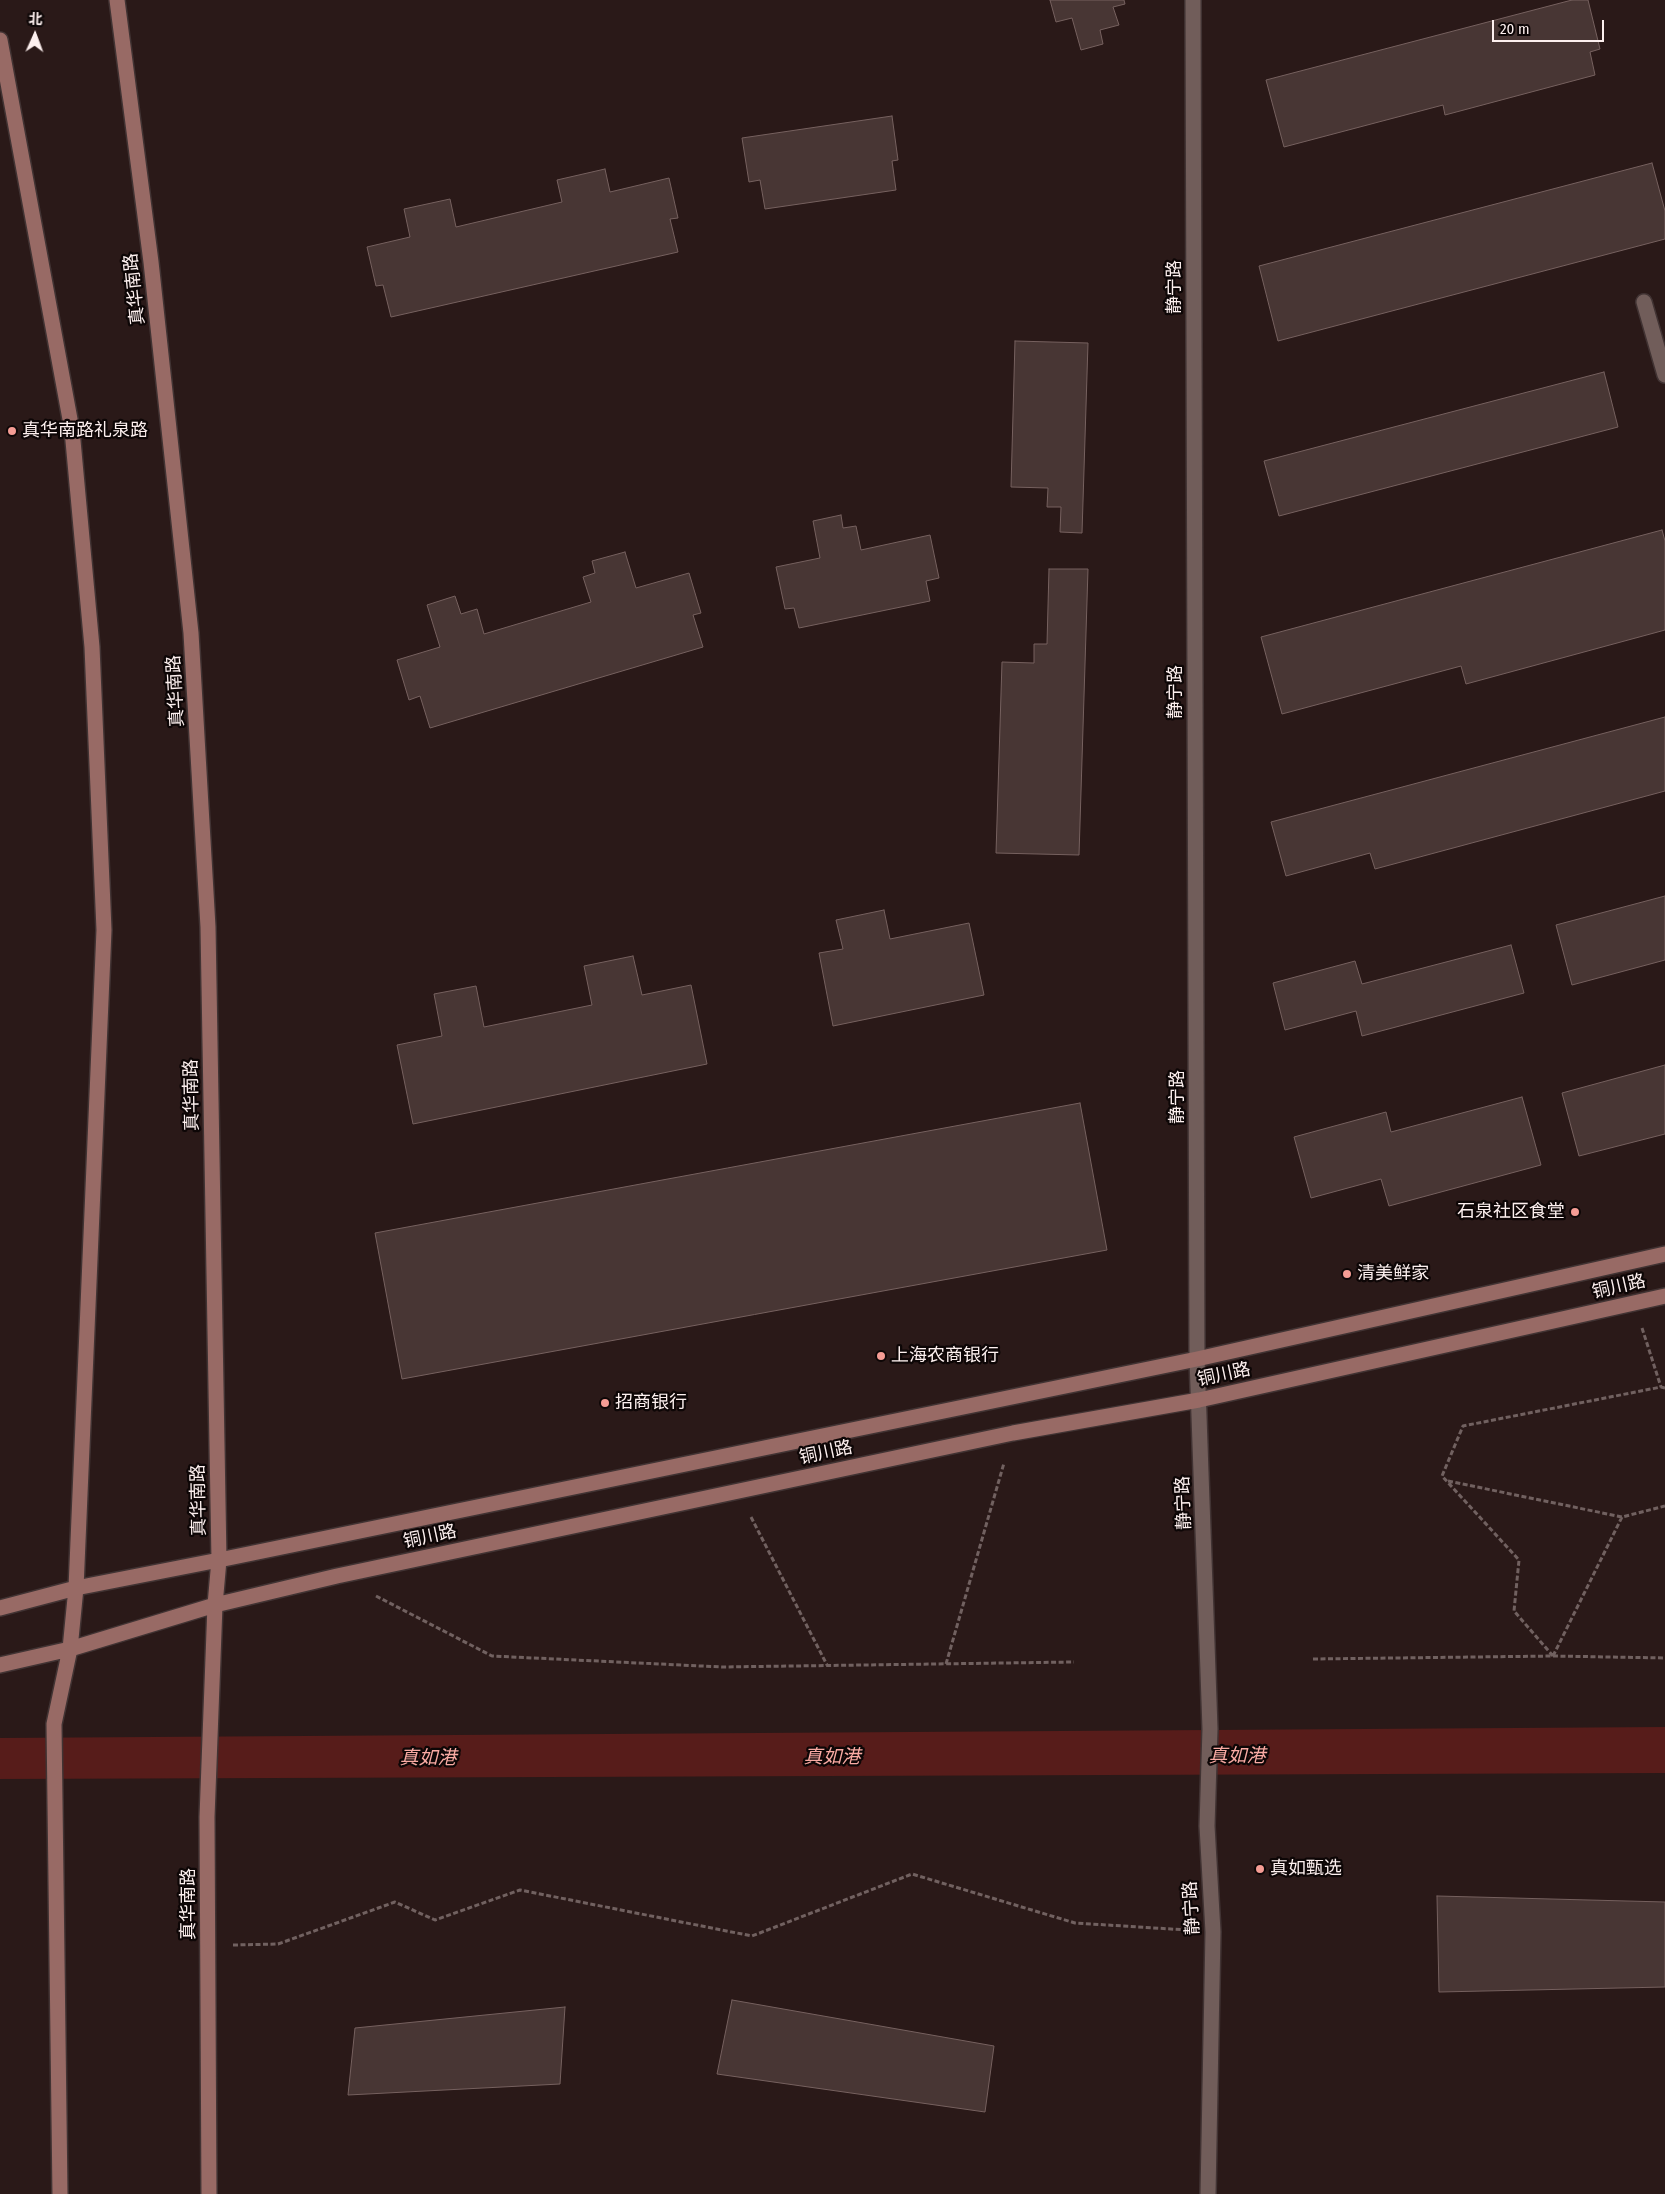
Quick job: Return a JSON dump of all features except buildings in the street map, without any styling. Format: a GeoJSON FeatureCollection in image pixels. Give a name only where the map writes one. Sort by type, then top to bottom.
{"type":"FeatureCollection","features":[{"type":"Feature","properties":{"kind":"main road","name":"真华南路"},"geometry":{"type":"LineString","coordinates":[[117,0],[151,262],[192,633],[208,927],[219,1560],[215,1605],[208,1817],[209,2194]]}},
{"type":"Feature","properties":{"kind":"main road"},"geometry":{"type":"LineString","coordinates":[[0,40],[72,430],[92,648],[104,930],[76,1588],[70,1649],[54,1724],[60,2194]]}},
{"type":"Feature","properties":{"kind":"main road","name":"铜川路"},"geometry":{"type":"LineString","coordinates":[[0,1608],[76,1588],[1197,1359],[1665,1254]]}},
{"type":"Feature","properties":{"kind":"main road","name":"铜川路"},"geometry":{"type":"LineString","coordinates":[[0,1665],[70,1649],[215,1605],[338,1576],[1013,1433],[1199,1400],[1665,1296]]}},
{"type":"Feature","properties":{"kind":"street","name":"静宁路"},"geometry":{"type":"LineString","coordinates":[[1192,0],[1197,1359],[1210,1729],[1207,1826],[1213,1932],[1208,2194]]}},
{"type":"Feature","properties":{"kind":"street"},"geometry":{"type":"LineString","coordinates":[[1644,302],[1665,375]]}},
{"type":"Feature","properties":{"kind":"path"},"geometry":{"type":"LineString","coordinates":[[1553,1656],[1514,1611],[1519,1560],[1442,1476],[1464,1426],[1663,1388],[1634,1304]]}},
{"type":"Feature","properties":{"kind":"path"},"geometry":{"type":"LineString","coordinates":[[946,1664],[1013,1433]]}},
{"type":"Feature","properties":{"kind":"path"},"geometry":{"type":"LineString","coordinates":[[1448,1481],[1622,1516],[1665,1506]]}},
{"type":"Feature","properties":{"kind":"path"},"geometry":{"type":"LineString","coordinates":[[738,1491],[827,1665]]}},
{"type":"Feature","properties":{"kind":"path"},"geometry":{"type":"LineString","coordinates":[[1553,1656],[1622,1516]]}},
{"type":"Feature","properties":{"kind":"path"},"geometry":{"type":"LineString","coordinates":[[338,1576],[492,1656],[722,1666],[1074,1662]]}},
{"type":"Feature","properties":{"kind":"path"},"geometry":{"type":"LineString","coordinates":[[1313,1659],[1553,1656],[1665,1658]]}},
{"type":"Feature","properties":{"kind":"path"},"geometry":{"type":"LineString","coordinates":[[208,1946],[278,1944],[395,1902],[435,1920],[520,1890],[752,1936],[912,1874],[1075,1923],[1213,1932]]}},
{"type":"Feature","properties":{"kind":"water","name":"真如港"},"geometry":{"type":"Polygon","coordinates":[[[1665,1727],[1665,1773],[0,1779],[0,1738],[1665,1727]]]}},
{"type":"Feature","properties":{"kind":"place","name":"真华南路礼泉路"},"geometry":{"type":"Point","coordinates":[12,431]}},
{"type":"Feature","properties":{"kind":"place","name":"石泉社区食堂"},"geometry":{"type":"Point","coordinates":[1575,1212]}},
{"type":"Feature","properties":{"kind":"place","name":"清美鲜家"},"geometry":{"type":"Point","coordinates":[1347,1274]}},
{"type":"Feature","properties":{"kind":"place","name":"上海农商银行"},"geometry":{"type":"Point","coordinates":[881,1356]}},
{"type":"Feature","properties":{"kind":"place","name":"招商银行"},"geometry":{"type":"Point","coordinates":[605,1403]}},
{"type":"Feature","properties":{"kind":"place","name":"真如甄选"},"geometry":{"type":"Point","coordinates":[1260,1869]}}]}
